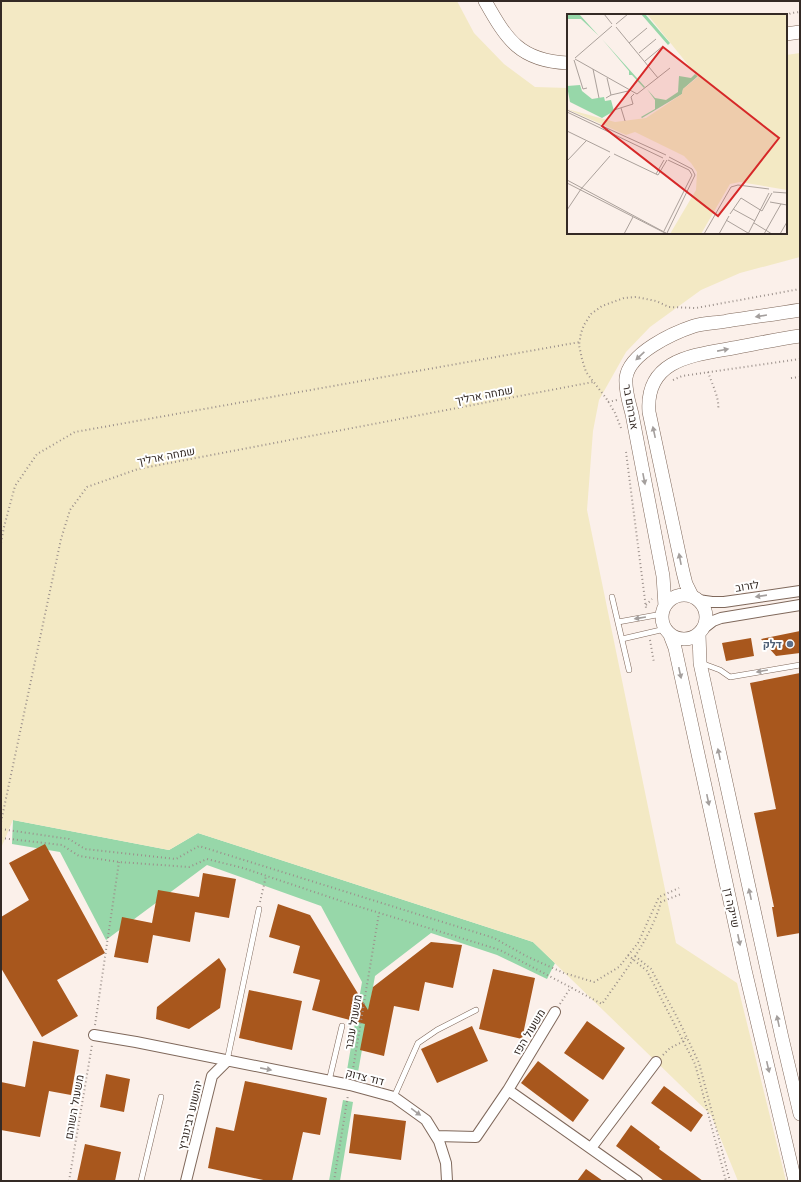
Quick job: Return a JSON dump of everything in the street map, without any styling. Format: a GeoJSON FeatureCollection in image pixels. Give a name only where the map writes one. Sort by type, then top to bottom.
{"type":"FeatureCollection","features":[{"type":"Feature","properties":{"kind":"street"},"geometry":{"type":"LineString","coordinates":[[485,1],[499,25],[521,50],[550,62],[567,63]]}},
{"type":"Feature","properties":{"kind":"street"},"geometry":{"type":"LineString","coordinates":[[787,34],[800,32]]}},
{"type":"Feature","properties":{"kind":"street","name":"אברהם בר"},"geometry":{"type":"LineString","coordinates":[[663,610],[664,576],[632,414],[627,398],[626,377],[634,361],[651,346],[695,326],[800,310]]}},
{"type":"Feature","properties":{"kind":"street","name":"אברהם בר"},"geometry":{"type":"LineString","coordinates":[[695,598],[683,572],[649,412],[648,400],[653,384],[668,366],[690,356],[800,336]]}},
{"type":"Feature","properties":{"kind":"street","name":"לזרוב"},"geometry":{"type":"LineString","coordinates":[[695,598],[712,602],[724,602],[800,591]]}},
{"type":"Feature","properties":{"kind":"street"},"geometry":{"type":"LineString","coordinates":[[702,631],[707,621],[707,613],[704,605],[695,598],[684,595],[676,596],[670,600],[663,610],[662,622],[668,632],[677,639],[685,640],[693,638],[702,631],[713,621],[721,618],[800,605]]}},
{"type":"Feature","properties":{"kind":"street","name":"שייקה דן"},"geometry":{"type":"LineString","coordinates":[[702,631],[700,663],[775,1008],[800,1114]]}},
{"type":"Feature","properties":{"kind":"street","name":"שייקה דן"},"geometry":{"type":"LineString","coordinates":[[668,632],[675,648],[745,970],[795,1181]]}},
{"type":"Feature","properties":{"kind":"street","name":"משעול הפז"},"geometry":{"type":"LineString","coordinates":[[436,1136],[476,1137],[508,1090],[555,1012]]}},
{"type":"Feature","properties":{"kind":"street","name":"דוד צדוק"},"geometry":{"type":"LineString","coordinates":[[94,1035],[350,1085],[394,1097],[426,1120],[439,1141],[446,1163],[447,1181]]}},
{"type":"Feature","properties":{"kind":"street","name":"יהושוע רבינוביץ"},"geometry":{"type":"LineString","coordinates":[[186,1181],[212,1076],[227,1061]]}},
{"type":"Feature","properties":{"kind":"street"},"geometry":{"type":"LineString","coordinates":[[591,1148],[656,1062]]}},
{"type":"Feature","properties":{"kind":"street"},"geometry":{"type":"LineString","coordinates":[[508,1090],[637,1181]]}},
{"type":"Feature","properties":{"kind":"lane"},"geometry":{"type":"LineString","coordinates":[[612,597],[629,670]]}},
{"type":"Feature","properties":{"kind":"lane"},"geometry":{"type":"LineString","coordinates":[[618,622],[663,610]]}},
{"type":"Feature","properties":{"kind":"lane"},"geometry":{"type":"LineString","coordinates":[[622,639],[668,632]]}},
{"type":"Feature","properties":{"kind":"lane"},"geometry":{"type":"LineString","coordinates":[[700,663],[720,670],[730,677],[800,665]]}},
{"type":"Feature","properties":{"kind":"lane"},"geometry":{"type":"LineString","coordinates":[[227,1061],[259,909]]}},
{"type":"Feature","properties":{"kind":"lane"},"geometry":{"type":"LineString","coordinates":[[394,1097],[418,1043],[436,1030],[476,1010]]}},
{"type":"Feature","properties":{"kind":"lane"},"geometry":{"type":"LineString","coordinates":[[329,1081],[342,1026]]}},
{"type":"Feature","properties":{"kind":"lane"},"geometry":{"type":"LineString","coordinates":[[141,1181],[162,1097]]}},
{"type":"Feature","properties":{"kind":"path"},"geometry":{"type":"LineString","coordinates":[[787,15],[791,13],[800,12]]}},
{"type":"Feature","properties":{"kind":"path"},"geometry":{"type":"LineString","coordinates":[[1,543],[15,486],[37,454],[75,432],[580,342]]}},
{"type":"Feature","properties":{"kind":"path"},"geometry":{"type":"LineString","coordinates":[[668,382],[682,376],[800,359]]}},
{"type":"Feature","properties":{"kind":"path"},"geometry":{"type":"LineString","coordinates":[[708,372],[715,395],[719,402],[718,410]]}},
{"type":"Feature","properties":{"kind":"path"},"geometry":{"type":"LineString","coordinates":[[791,378],[800,377]]}},
{"type":"Feature","properties":{"kind":"path","name":"שמחה ארליך"},"geometry":{"type":"LineString","coordinates":[[1,822],[61,539],[70,510],[87,487],[138,469],[593,382]]}},
{"type":"Feature","properties":{"kind":"path"},"geometry":{"type":"LineString","coordinates":[[1,829],[69,839],[85,849],[176,859],[199,846],[494,938],[528,957],[564,973],[594,982],[620,967],[638,943],[659,897],[679,888]]}},
{"type":"Feature","properties":{"kind":"path"},"geometry":{"type":"LineString","coordinates":[[1,838],[62,845],[79,856],[119,862],[189,867],[207,859],[266,876],[500,950],[602,1004],[643,946],[656,920],[661,902],[681,894]]}},
{"type":"Feature","properties":{"kind":"path","name":"משעול השוהם"},"geometry":{"type":"LineString","coordinates":[[69,1181],[94,1035],[119,862]]}},
{"type":"Feature","properties":{"kind":"path"},"geometry":{"type":"LineString","coordinates":[[259,909],[266,876]]}},
{"type":"Feature","properties":{"kind":"path","name":"משעול ענבר"},"geometry":{"type":"LineString","coordinates":[[334,1181],[379,912]]}},
{"type":"Feature","properties":{"kind":"path"},"geometry":{"type":"LineString","coordinates":[[628,955],[647,970],[697,1069],[726,1181]]}},
{"type":"Feature","properties":{"kind":"path"},"geometry":{"type":"LineString","coordinates":[[635,956],[651,969],[699,1063],[730,1181]]}},
{"type":"Feature","properties":{"kind":"path","name":"משעול הפז"},"geometry":{"type":"LineString","coordinates":[[555,1012],[571,987]]}},
{"type":"Feature","properties":{"kind":"path"},"geometry":{"type":"LineString","coordinates":[[656,1062],[670,1048],[684,1041],[686,1036]]}},
{"type":"Feature","properties":{"kind":"green space"},"geometry":{"type":"Polygon","coordinates":[[[13,820],[169,850],[198,833],[533,942],[555,963],[547,979],[497,955],[431,933],[375,976],[357,1078],[346,1076],[362,982],[321,906],[207,865],[106,940],[60,852],[12,844],[13,820]]]}},
{"type":"Feature","properties":{"kind":"green space"},"geometry":{"type":"Polygon","coordinates":[[[343,1100],[353,1102],[340,1181],[329,1181],[343,1100]]]}},
{"type":"Feature","properties":{"kind":"sand"},"geometry":{"type":"Polygon","coordinates":[[[1,1],[457,1],[474,33],[504,64],[535,87],[567,88],[567,234],[787,234],[787,55],[800,53],[800,257],[740,273],[701,290],[650,327],[626,352],[599,400],[593,431],[587,510],[676,943],[737,983],[786,1181],[738,1181],[711,1115],[533,942],[198,833],[169,850],[13,820],[1,848],[1,1]]]}},
{"type":"Feature","properties":{"kind":"building"},"geometry":{"type":"Polygon","coordinates":[[[800,631],[800,653],[776,656],[761,639],[800,631]]]}},
{"type":"Feature","properties":{"kind":"building"},"geometry":{"type":"Polygon","coordinates":[[[751,638],[754,656],[726,661],[722,643],[751,638]]]}},
{"type":"Feature","properties":{"kind":"building"},"geometry":{"type":"Polygon","coordinates":[[[800,673],[800,933],[777,937],[772,907],[774,907],[754,813],[776,809],[750,683],[800,673]]]}},
{"type":"Feature","properties":{"kind":"building"},"geometry":{"type":"Polygon","coordinates":[[[45,844],[105,953],[57,980],[78,1016],[42,1037],[1,968],[1,917],[29,900],[9,863],[45,844]]]}},
{"type":"Feature","properties":{"kind":"building"},"geometry":{"type":"Polygon","coordinates":[[[203,873],[236,879],[229,918],[195,912],[190,942],[153,935],[148,963],[114,957],[122,917],[152,923],[158,890],[199,897],[203,873]]]}},
{"type":"Feature","properties":{"kind":"building"},"geometry":{"type":"Polygon","coordinates":[[[278,904],[310,915],[368,1010],[373,987],[431,942],[462,945],[453,988],[425,982],[419,1011],[394,1006],[384,1056],[360,1050],[365,1024],[312,1010],[320,980],[293,973],[300,946],[269,937],[278,904]]]}},
{"type":"Feature","properties":{"kind":"building"},"geometry":{"type":"Polygon","coordinates":[[[219,958],[226,969],[220,1008],[189,1029],[156,1019],[157,1007],[219,958]]]}},
{"type":"Feature","properties":{"kind":"building"},"geometry":{"type":"Polygon","coordinates":[[[493,969],[535,978],[522,1039],[479,1029],[493,969]]]}},
{"type":"Feature","properties":{"kind":"building"},"geometry":{"type":"Polygon","coordinates":[[[249,990],[302,1001],[292,1050],[239,1038],[249,990]]]}},
{"type":"Feature","properties":{"kind":"building"},"geometry":{"type":"Polygon","coordinates":[[[587,1021],[625,1048],[603,1080],[564,1053],[587,1021]]]}},
{"type":"Feature","properties":{"kind":"building"},"geometry":{"type":"Polygon","coordinates":[[[472,1026],[488,1061],[437,1083],[421,1049],[472,1026]]]}},
{"type":"Feature","properties":{"kind":"building"},"geometry":{"type":"Polygon","coordinates":[[[33,1041],[79,1050],[71,1095],[49,1091],[40,1137],[1,1130],[1,1082],[25,1087],[33,1041]]]}},
{"type":"Feature","properties":{"kind":"building"},"geometry":{"type":"Polygon","coordinates":[[[538,1061],[589,1100],[573,1122],[521,1083],[538,1061]]]}},
{"type":"Feature","properties":{"kind":"building"},"geometry":{"type":"Polygon","coordinates":[[[106,1074],[130,1079],[124,1112],[100,1107],[106,1074]]]}},
{"type":"Feature","properties":{"kind":"building"},"geometry":{"type":"Polygon","coordinates":[[[245,1081],[327,1098],[320,1135],[303,1132],[292,1181],[268,1181],[208,1168],[216,1127],[234,1131],[245,1081]]]}},
{"type":"Feature","properties":{"kind":"building"},"geometry":{"type":"Polygon","coordinates":[[[664,1086],[703,1115],[691,1132],[651,1103],[664,1086]]]}},
{"type":"Feature","properties":{"kind":"building"},"geometry":{"type":"Polygon","coordinates":[[[354,1114],[406,1121],[401,1160],[349,1153],[354,1114]]]}},
{"type":"Feature","properties":{"kind":"building"},"geometry":{"type":"Polygon","coordinates":[[[631,1125],[660,1147],[659,1149],[703,1181],[664,1181],[616,1146],[631,1125]]]}},
{"type":"Feature","properties":{"kind":"building"},"geometry":{"type":"Polygon","coordinates":[[[85,1144],[121,1152],[115,1181],[77,1181],[85,1144]]]}},
{"type":"Feature","properties":{"kind":"building"},"geometry":{"type":"Polygon","coordinates":[[[586,1169],[603,1181],[577,1181],[586,1169]]]}},
{"type":"Feature","properties":{"kind":"place","name":"דלק"},"geometry":{"type":"Point","coordinates":[790,644]}}]}
